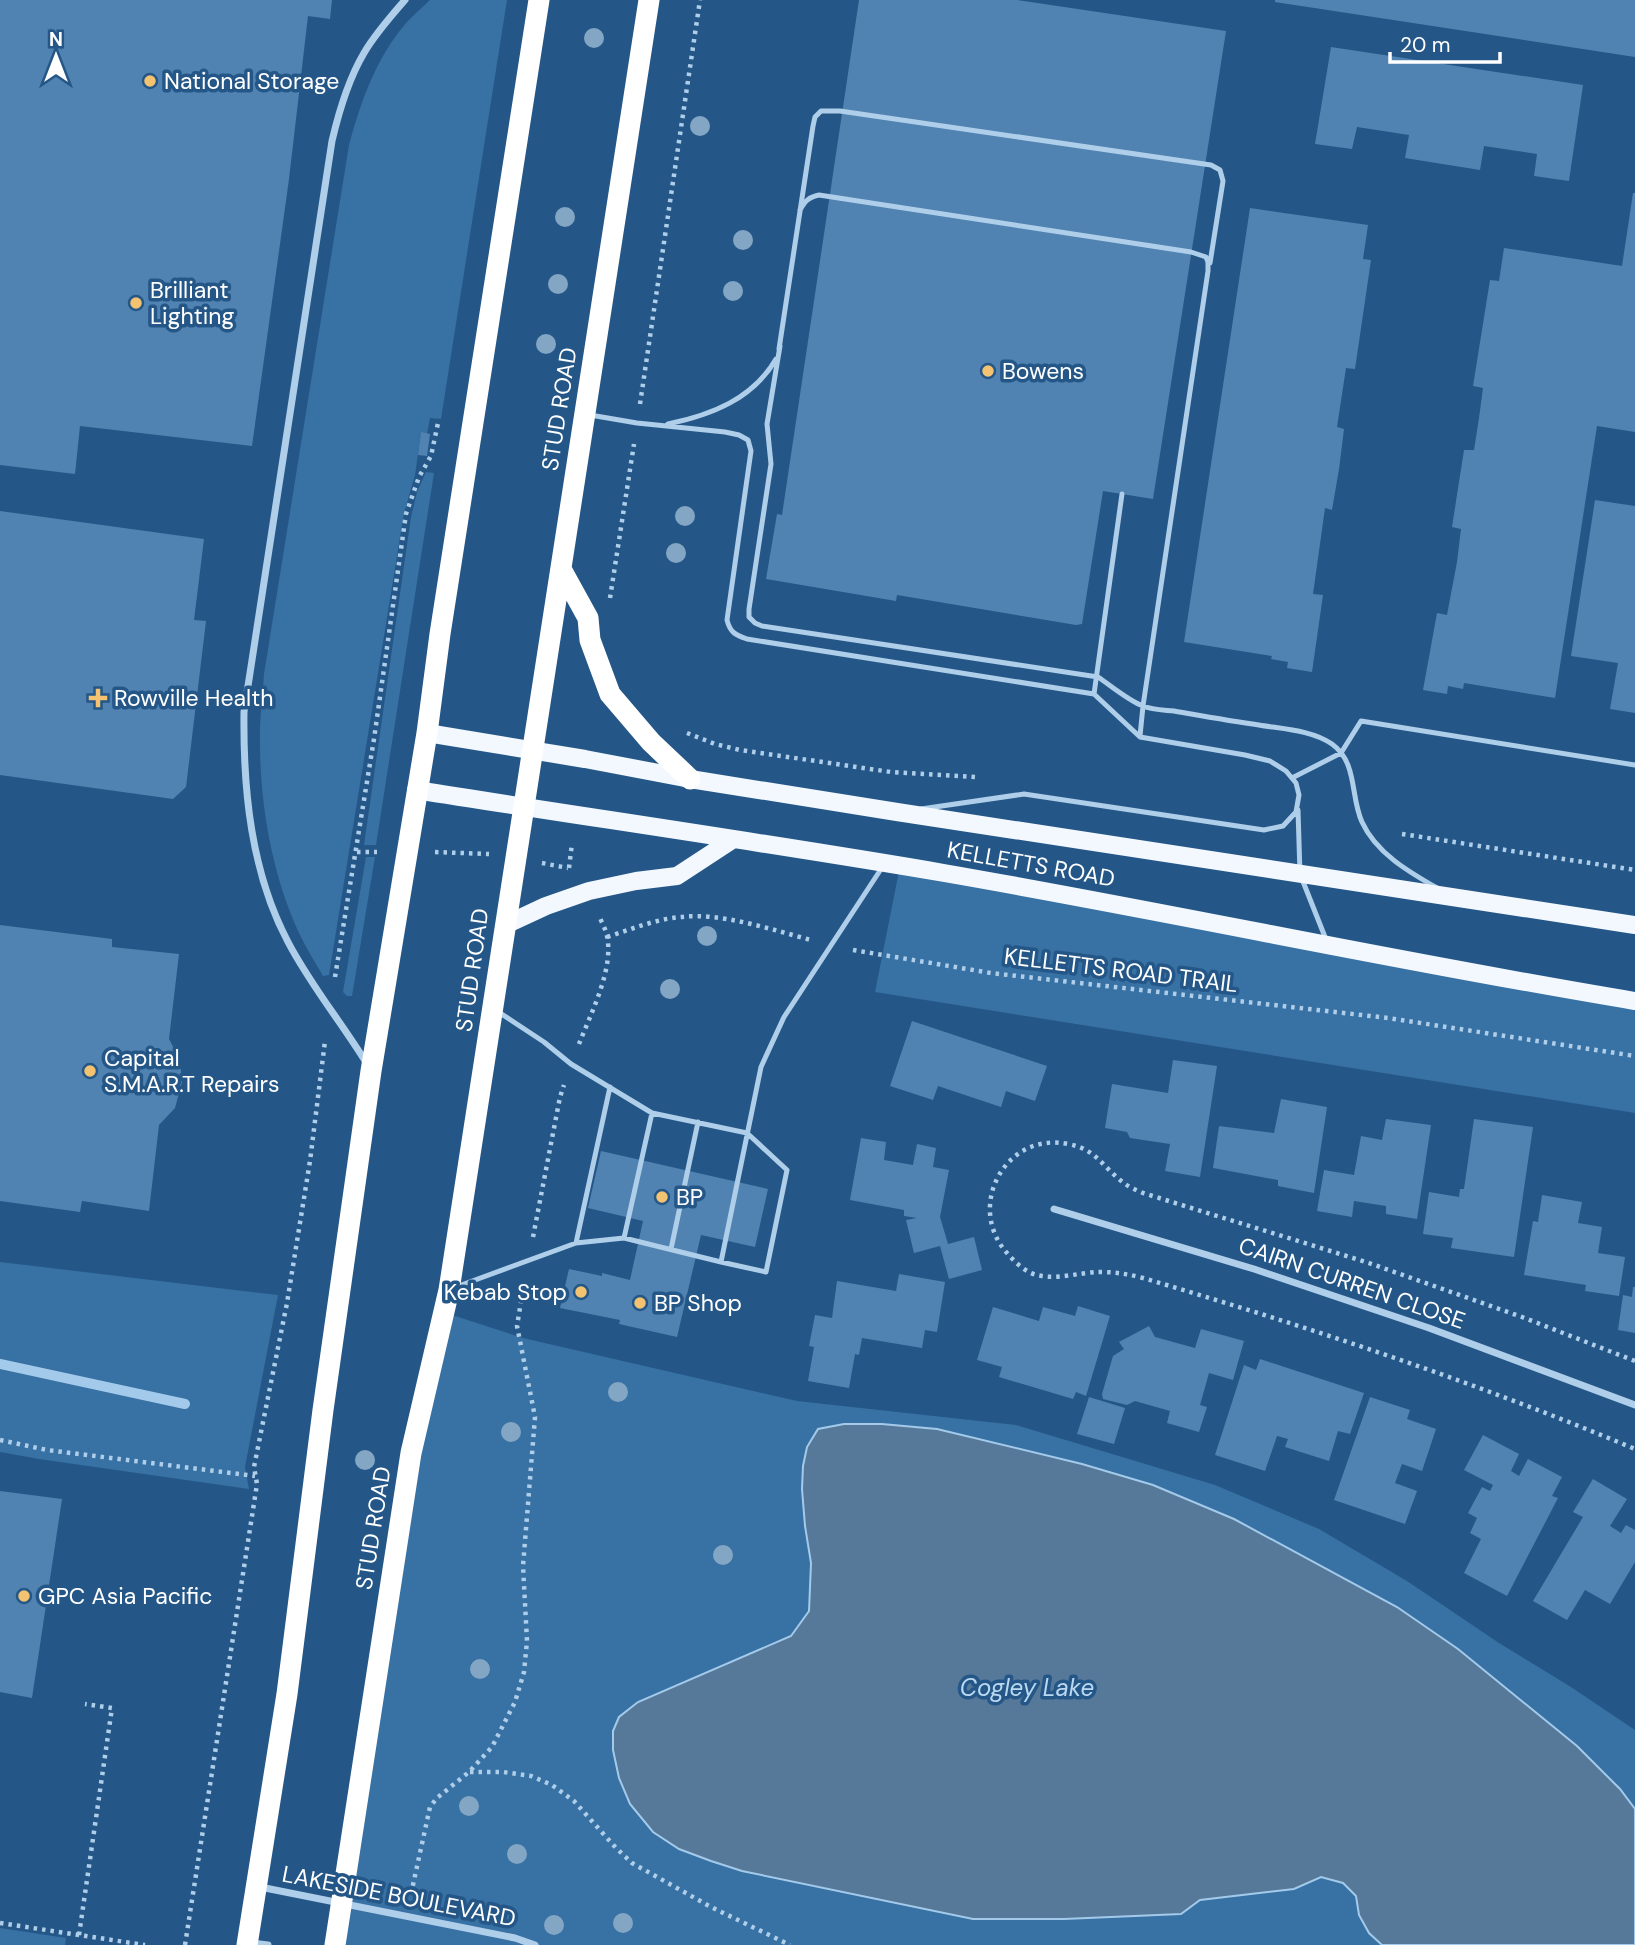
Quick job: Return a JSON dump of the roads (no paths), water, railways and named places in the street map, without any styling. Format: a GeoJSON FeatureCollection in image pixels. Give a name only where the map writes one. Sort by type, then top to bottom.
{"type":"FeatureCollection","features":[{"type":"Feature","properties":{"kind":"highway"},"geometry":{"type":"LineString","coordinates":[[254,1944],[256,1887],[289,1680],[323,1410],[371,1071],[427,733],[539,0]]}},
{"type":"Feature","properties":{"kind":"highway","name":"STUD ROAD"},"geometry":{"type":"LineString","coordinates":[[335,1945],[411,1453],[449,1290],[649,0]]}},
{"type":"Feature","properties":{"kind":"highway"},"geometry":{"type":"LineString","coordinates":[[561,569],[588,618],[590,640],[610,694],[651,742],[691,779]]}},
{"type":"Feature","properties":{"kind":"main road","name":"KELLETTS ROAD"},"geometry":{"type":"LineString","coordinates":[[427,733],[897,812],[1635,925]]}},
{"type":"Feature","properties":{"kind":"main road","name":"KELLETTS ROAD"},"geometry":{"type":"LineString","coordinates":[[416,790],[885,863],[1175,914],[1559,989],[1635,1001]]}},
{"type":"Feature","properties":{"kind":"main road"},"geometry":{"type":"LineString","coordinates":[[505,925],[589,891],[677,876],[732,840]]}},
{"type":"Feature","properties":{"kind":"street"},"geometry":{"type":"LineString","coordinates":[[371,1071],[347,1030],[329,1009],[277,921],[258,861],[250,824],[243,752],[244,712],[331,141],[347,90],[365,51],[405,0]]}},
{"type":"Feature","properties":{"kind":"street","name":"CAIRN CURREN CLOSE"},"geometry":{"type":"LineString","coordinates":[[1054,1209],[1254,1269],[1379,1311],[1635,1405]]}},
{"type":"Feature","properties":{"kind":"street","name":"LAKESIDE BOULEVARD"},"geometry":{"type":"LineString","coordinates":[[256,1887],[515,1938],[535,1945]]}},
{"type":"Feature","properties":{"kind":"lane"},"geometry":{"type":"LineString","coordinates":[[1140,737],[1143,706],[1223,181],[1220,170],[1206,164],[829,109],[821,111],[816,117],[767,424],[771,464],[749,617],[762,626],[1098,677],[1143,706],[1321,738],[1341,753],[1350,769],[1356,807],[1363,825],[1377,844],[1413,874],[1455,899]]}},
{"type":"Feature","properties":{"kind":"lane"},"geometry":{"type":"LineString","coordinates":[[800,210],[810,197],[819,195],[1191,252],[1206,257],[1208,271]]}},
{"type":"Feature","properties":{"kind":"lane"},"geometry":{"type":"LineString","coordinates":[[662,426],[698,417],[735,401],[753,387],[775,361],[780,346]]}},
{"type":"Feature","properties":{"kind":"lane"},"geometry":{"type":"LineString","coordinates":[[585,415],[725,432],[748,440],[751,451],[727,620],[729,629],[735,635],[1094,694],[1140,737],[1270,761],[1286,771],[1296,783],[1299,794],[1296,812],[1283,827],[1264,830],[1024,794],[897,812]]}},
{"type":"Feature","properties":{"kind":"lane"},"geometry":{"type":"LineString","coordinates":[[1094,694],[1122,494]]}},
{"type":"Feature","properties":{"kind":"lane"},"geometry":{"type":"LineString","coordinates":[[1292,778],[1341,753],[1361,722],[1635,765]]}},
{"type":"Feature","properties":{"kind":"lane"},"geometry":{"type":"LineString","coordinates":[[1297,807],[1300,874],[1329,945]]}},
{"type":"Feature","properties":{"kind":"lane"},"geometry":{"type":"LineString","coordinates":[[721,1262],[761,1067],[784,1017],[885,863]]}},
{"type":"Feature","properties":{"kind":"lane"},"geometry":{"type":"LineString","coordinates":[[449,1290],[576,1243],[624,1238],[766,1272],[787,1170],[747,1133],[652,1112],[571,1064],[494,1008]]}},
{"type":"Feature","properties":{"kind":"lane"},"geometry":{"type":"LineString","coordinates":[[576,1243],[610,1087]]}},
{"type":"Feature","properties":{"kind":"lane"},"geometry":{"type":"LineString","coordinates":[[624,1238],[652,1112]]}},
{"type":"Feature","properties":{"kind":"lane"},"geometry":{"type":"LineString","coordinates":[[671,1250],[698,1122]]}},
{"type":"Feature","properties":{"kind":"water","name":"Cogley Lake"},"geometry":{"type":"Polygon","coordinates":[[[844,1424],[937,1429],[1082,1464],[1153,1485],[1234,1519],[1397,1607],[1458,1649],[1577,1746],[1620,1789],[1635,1809],[1635,1945],[1382,1945],[1369,1933],[1359,1915],[1356,1896],[1343,1883],[1321,1877],[1294,1889],[1200,1900],[1181,1914],[1064,1919],[973,1919],[742,1871],[679,1849],[653,1832],[630,1804],[619,1778],[613,1750],[613,1731],[619,1717],[638,1702],[791,1636],[809,1611],[811,1563],[802,1489],[807,1447],[818,1429],[844,1424]]]}},
{"type":"Feature","properties":{"kind":"waterway"},"geometry":{"type":"LineString","coordinates":[[0,1364],[185,1404]]}},
{"type":"Feature","properties":{"kind":"place","name":"National Storage"},"geometry":{"type":"Point","coordinates":[150,81]}},
{"type":"Feature","properties":{"kind":"place","name":"Brilliant Lighting"},"geometry":{"type":"Point","coordinates":[136,303]}},
{"type":"Feature","properties":{"kind":"place","name":"Bowens"},"geometry":{"type":"Point","coordinates":[988,371]}},
{"type":"Feature","properties":{"kind":"place","name":"Rowville Health"},"geometry":{"type":"Point","coordinates":[98,698]}},
{"type":"Feature","properties":{"kind":"place","name":"Capital S.M.A.R.T Repairs"},"geometry":{"type":"Point","coordinates":[90,1071]}},
{"type":"Feature","properties":{"kind":"place","name":"BP"},"geometry":{"type":"Point","coordinates":[662,1197]}},
{"type":"Feature","properties":{"kind":"place","name":"Kebab Stop"},"geometry":{"type":"Point","coordinates":[581,1292]}},
{"type":"Feature","properties":{"kind":"place","name":"BP Shop"},"geometry":{"type":"Point","coordinates":[640,1303]}},
{"type":"Feature","properties":{"kind":"place","name":"GPC Asia Pacific"},"geometry":{"type":"Point","coordinates":[24,1596]}}]}
